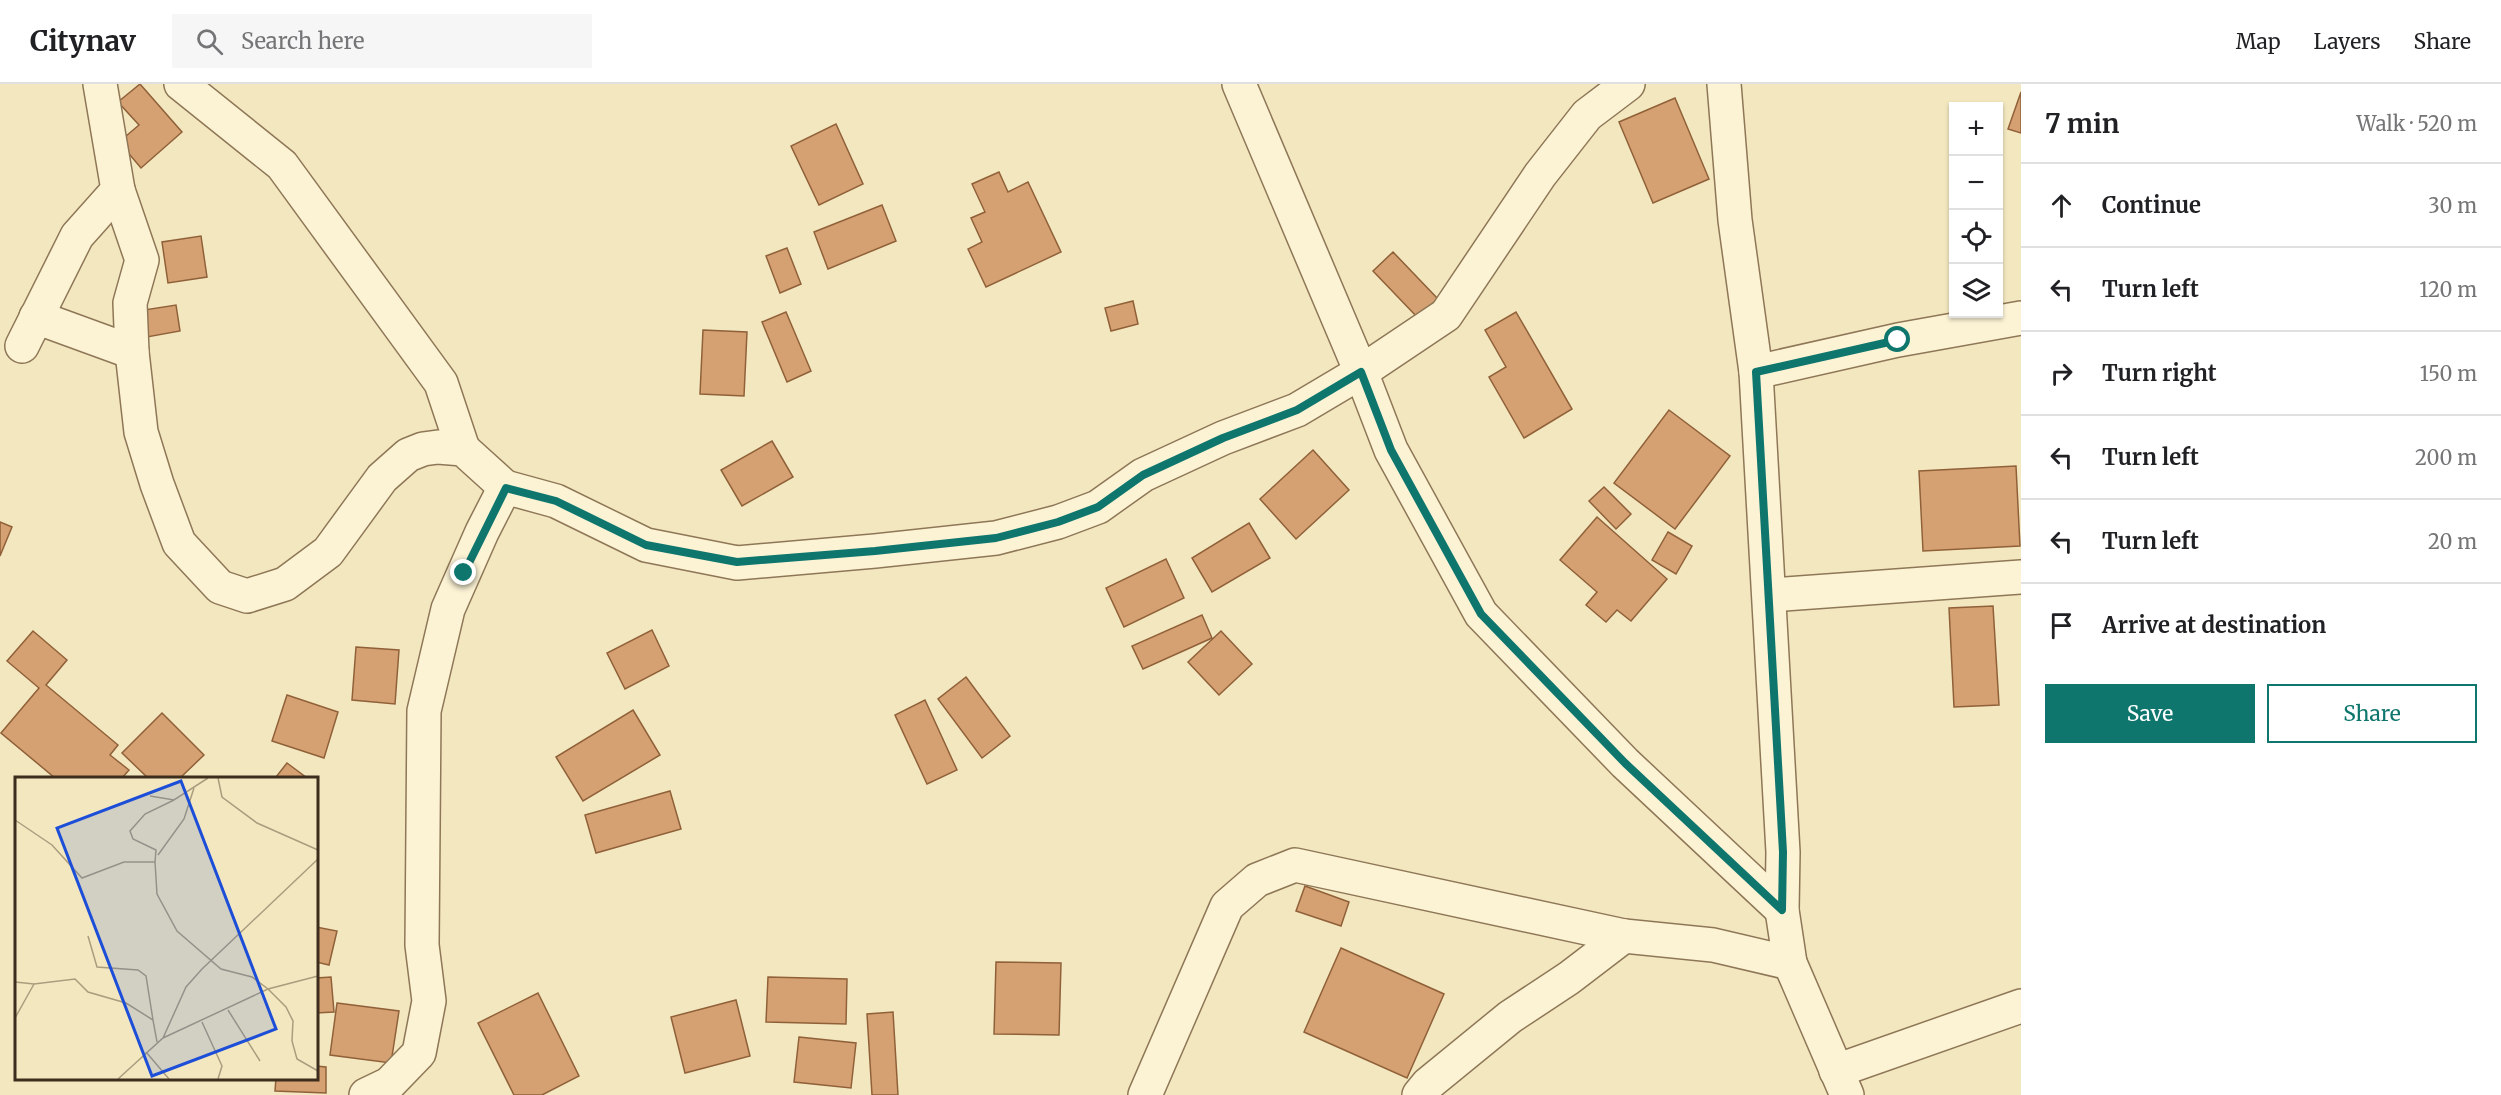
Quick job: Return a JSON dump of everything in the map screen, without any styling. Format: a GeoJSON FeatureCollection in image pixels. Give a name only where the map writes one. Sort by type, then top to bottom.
{"type":"FeatureCollection","features":[{"type":"Feature","properties":{"kind":"street"},"geometry":{"type":"LineString","coordinates":[[100,84],[118,190],[142,260],[130,303],[132,352],[141,432],[156,484],[179,543],[220,587],[247,596],[285,584],[328,552],[382,478],[408,454],[438,447],[464,449]]}},
{"type":"Feature","properties":{"kind":"street"},"geometry":{"type":"LineString","coordinates":[[181,84],[282,165],[441,383],[464,449],[506,488],[556,501],[646,545],[737,562],[996,538],[1058,522],[1098,507],[1143,475],[1223,438],[1297,410],[1361,372],[1446,315],[1540,175],[1587,115],[1628,84]]}},
{"type":"Feature","properties":{"kind":"street"},"geometry":{"type":"LineString","coordinates":[[1239,84],[1361,372],[1391,450],[1481,614],[1625,763],[1782,910]]}},
{"type":"Feature","properties":{"kind":"street"},"geometry":{"type":"LineString","coordinates":[[1724,84],[1735,220],[1756,372],[1783,852],[1782,910],[1790,963],[1842,1083],[2021,1006]]}},
{"type":"Feature","properties":{"kind":"street"},"geometry":{"type":"LineString","coordinates":[[22,346],[77,236],[118,190]]}},
{"type":"Feature","properties":{"kind":"street"},"geometry":{"type":"LineString","coordinates":[[36,317],[132,352]]}},
{"type":"Feature","properties":{"kind":"street"},"geometry":{"type":"LineString","coordinates":[[1756,372],[1898,340],[2021,318]]}},
{"type":"Feature","properties":{"kind":"street"},"geometry":{"type":"LineString","coordinates":[[366,1095],[389,1084],[419,1053],[429,1001],[422,945],[424,711],[448,609],[482,532],[506,488]]}},
{"type":"Feature","properties":{"kind":"street"},"geometry":{"type":"LineString","coordinates":[[1770,595],[2021,578]]}},
{"type":"Feature","properties":{"kind":"street"},"geometry":{"type":"LineString","coordinates":[[1144,1095],[1227,906],[1257,880],[1295,865],[1624,936],[1713,945],[1790,963]]}},
{"type":"Feature","properties":{"kind":"street"},"geometry":{"type":"LineString","coordinates":[[1419,1095],[1428,1084],[1510,1017],[1569,978],[1624,936]]}},
{"type":"Feature","properties":{"kind":"building"},"geometry":{"type":"Polygon","coordinates":[[[140,84],[182,132],[141,168],[119,142],[139,125],[118,102],[140,84]]]}},
{"type":"Feature","properties":{"kind":"building"},"geometry":{"type":"Polygon","coordinates":[[[2021,92],[2021,133],[2008,129],[2021,92]]]}},
{"type":"Feature","properties":{"kind":"building"},"geometry":{"type":"Polygon","coordinates":[[[1675,98],[1709,179],[1653,203],[1619,122],[1675,98]]]}},
{"type":"Feature","properties":{"kind":"building"},"geometry":{"type":"Polygon","coordinates":[[[836,124],[863,184],[819,205],[791,146],[836,124]]]}},
{"type":"Feature","properties":{"kind":"building"},"geometry":{"type":"Polygon","coordinates":[[[999,172],[1008,192],[1028,182],[1061,252],[986,287],[968,249],[982,242],[971,218],[985,212],[972,184],[999,172]]]}},
{"type":"Feature","properties":{"kind":"building"},"geometry":{"type":"Polygon","coordinates":[[[882,205],[896,241],[828,269],[814,232],[882,205]]]}},
{"type":"Feature","properties":{"kind":"building"},"geometry":{"type":"Polygon","coordinates":[[[201,236],[207,277],[168,283],[162,242],[201,236]]]}},
{"type":"Feature","properties":{"kind":"building"},"geometry":{"type":"Polygon","coordinates":[[[787,248],[801,284],[780,293],[766,256],[787,248]]]}},
{"type":"Feature","properties":{"kind":"building"},"geometry":{"type":"Polygon","coordinates":[[[1393,252],[1438,299],[1418,318],[1373,271],[1393,252]]]}},
{"type":"Feature","properties":{"kind":"building"},"geometry":{"type":"Polygon","coordinates":[[[1133,301],[1138,324],[1111,331],[1105,308],[1133,301]]]}},
{"type":"Feature","properties":{"kind":"building"},"geometry":{"type":"Polygon","coordinates":[[[176,305],[180,331],[136,339],[131,312],[176,305]]]}},
{"type":"Feature","properties":{"kind":"building"},"geometry":{"type":"Polygon","coordinates":[[[786,312],[811,371],[787,382],[762,322],[786,312]]]}},
{"type":"Feature","properties":{"kind":"building"},"geometry":{"type":"Polygon","coordinates":[[[1516,312],[1572,409],[1524,438],[1489,377],[1506,367],[1485,330],[1516,312]]]}},
{"type":"Feature","properties":{"kind":"building"},"geometry":{"type":"Polygon","coordinates":[[[703,330],[747,332],[744,396],[700,394],[703,330]]]}},
{"type":"Feature","properties":{"kind":"building"},"geometry":{"type":"Polygon","coordinates":[[[1669,410],[1730,456],[1675,529],[1614,483],[1669,410]]]}},
{"type":"Feature","properties":{"kind":"building"},"geometry":{"type":"Polygon","coordinates":[[[772,441],[793,477],[742,506],[721,470],[772,441]]]}},
{"type":"Feature","properties":{"kind":"building"},"geometry":{"type":"Polygon","coordinates":[[[1313,450],[1349,490],[1296,539],[1260,499],[1313,450]]]}},
{"type":"Feature","properties":{"kind":"building"},"geometry":{"type":"Polygon","coordinates":[[[2016,466],[2020,546],[1923,551],[1919,471],[2016,466]]]}},
{"type":"Feature","properties":{"kind":"building"},"geometry":{"type":"Polygon","coordinates":[[[1604,487],[1631,514],[1616,529],[1589,501],[1604,487]]]}},
{"type":"Feature","properties":{"kind":"building"},"geometry":{"type":"Polygon","coordinates":[[[1597,517],[1667,579],[1631,621],[1617,610],[1606,622],[1586,605],[1597,592],[1560,560],[1597,517]]]}},
{"type":"Feature","properties":{"kind":"building"},"geometry":{"type":"Polygon","coordinates":[[[0,522],[12,527],[0,556],[0,522]]]}},
{"type":"Feature","properties":{"kind":"building"},"geometry":{"type":"Polygon","coordinates":[[[1249,523],[1270,558],[1212,592],[1192,558],[1249,523]]]}},
{"type":"Feature","properties":{"kind":"building"},"geometry":{"type":"Polygon","coordinates":[[[1668,532],[1692,546],[1676,574],[1652,560],[1668,532]]]}},
{"type":"Feature","properties":{"kind":"building"},"geometry":{"type":"Polygon","coordinates":[[[1166,559],[1184,598],[1124,627],[1106,588],[1166,559]]]}},
{"type":"Feature","properties":{"kind":"building"},"geometry":{"type":"Polygon","coordinates":[[[1993,606],[1999,705],[1954,707],[1949,608],[1993,606]]]}},
{"type":"Feature","properties":{"kind":"building"},"geometry":{"type":"Polygon","coordinates":[[[1202,615],[1212,638],[1143,669],[1132,646],[1202,615]]]}},
{"type":"Feature","properties":{"kind":"building"},"geometry":{"type":"Polygon","coordinates":[[[652,630],[669,666],[625,689],[607,653],[652,630]]]}},
{"type":"Feature","properties":{"kind":"building"},"geometry":{"type":"Polygon","coordinates":[[[33,631],[67,660],[46,685],[118,745],[110,755],[129,770],[123,777],[54,777],[1,733],[39,688],[7,661],[33,631]]]}},
{"type":"Feature","properties":{"kind":"building"},"geometry":{"type":"Polygon","coordinates":[[[1221,631],[1252,664],[1219,695],[1188,662],[1221,631]]]}},
{"type":"Feature","properties":{"kind":"building"},"geometry":{"type":"Polygon","coordinates":[[[356,647],[399,650],[395,704],[352,700],[356,647]]]}},
{"type":"Feature","properties":{"kind":"building"},"geometry":{"type":"Polygon","coordinates":[[[966,677],[1010,736],[982,758],[938,699],[966,677]]]}},
{"type":"Feature","properties":{"kind":"building"},"geometry":{"type":"Polygon","coordinates":[[[287,695],[338,712],[324,758],[272,741],[287,695]]]}},
{"type":"Feature","properties":{"kind":"building"},"geometry":{"type":"Polygon","coordinates":[[[925,700],[957,770],[927,784],[895,715],[925,700]]]}},
{"type":"Feature","properties":{"kind":"building"},"geometry":{"type":"Polygon","coordinates":[[[633,710],[660,755],[583,801],[556,757],[633,710]]]}},
{"type":"Feature","properties":{"kind":"building"},"geometry":{"type":"Polygon","coordinates":[[[162,713],[204,755],[181,777],[147,777],[122,753],[162,713]]]}},
{"type":"Feature","properties":{"kind":"building"},"geometry":{"type":"Polygon","coordinates":[[[287,763],[306,777],[276,777],[287,763]]]}},
{"type":"Feature","properties":{"kind":"building"},"geometry":{"type":"Polygon","coordinates":[[[670,791],[681,829],[596,853],[585,815],[670,791]]]}},
{"type":"Feature","properties":{"kind":"building"},"geometry":{"type":"Polygon","coordinates":[[[1305,886],[1349,902],[1341,926],[1296,911],[1305,886]]]}},
{"type":"Feature","properties":{"kind":"building"},"geometry":{"type":"Polygon","coordinates":[[[318,927],[337,931],[329,965],[318,962],[318,927]]]}},
{"type":"Feature","properties":{"kind":"building"},"geometry":{"type":"Polygon","coordinates":[[[1341,948],[1444,994],[1407,1078],[1304,1032],[1341,948]]]}},
{"type":"Feature","properties":{"kind":"building"},"geometry":{"type":"Polygon","coordinates":[[[996,962],[1061,963],[1059,1035],[994,1034],[996,962]]]}},
{"type":"Feature","properties":{"kind":"building"},"geometry":{"type":"Polygon","coordinates":[[[331,977],[334,1012],[318,1013],[318,978],[331,977]]]}},
{"type":"Feature","properties":{"kind":"building"},"geometry":{"type":"Polygon","coordinates":[[[768,977],[847,979],[846,1024],[766,1022],[768,977]]]}},
{"type":"Feature","properties":{"kind":"building"},"geometry":{"type":"Polygon","coordinates":[[[538,993],[579,1076],[542,1095],[514,1095],[478,1023],[538,993]]]}},
{"type":"Feature","properties":{"kind":"building"},"geometry":{"type":"Polygon","coordinates":[[[736,1000],[750,1056],[685,1073],[671,1017],[736,1000]]]}},
{"type":"Feature","properties":{"kind":"building"},"geometry":{"type":"Polygon","coordinates":[[[337,1003],[399,1011],[391,1063],[330,1055],[337,1003]]]}},
{"type":"Feature","properties":{"kind":"building"},"geometry":{"type":"Polygon","coordinates":[[[893,1012],[898,1095],[872,1095],[867,1014],[893,1012]]]}},
{"type":"Feature","properties":{"kind":"building"},"geometry":{"type":"Polygon","coordinates":[[[799,1037],[856,1043],[851,1088],[794,1082],[799,1037]]]}},
{"type":"Feature","properties":{"kind":"building"},"geometry":{"type":"Polygon","coordinates":[[[318,1066],[326,1067],[326,1093],[275,1091],[276,1080],[318,1080],[318,1066]]]}},
{"type":"Feature","properties":{"kind":"route"},"geometry":{"type":"LineString","coordinates":[[464,573],[482,532],[506,488],[556,501],[646,545],[737,562],[996,538],[1058,522],[1098,507],[1143,475],[1223,438],[1297,410],[1361,372],[1391,450],[1481,614],[1625,763],[1782,910],[1783,852],[1756,372],[1898,340]]}}]}
